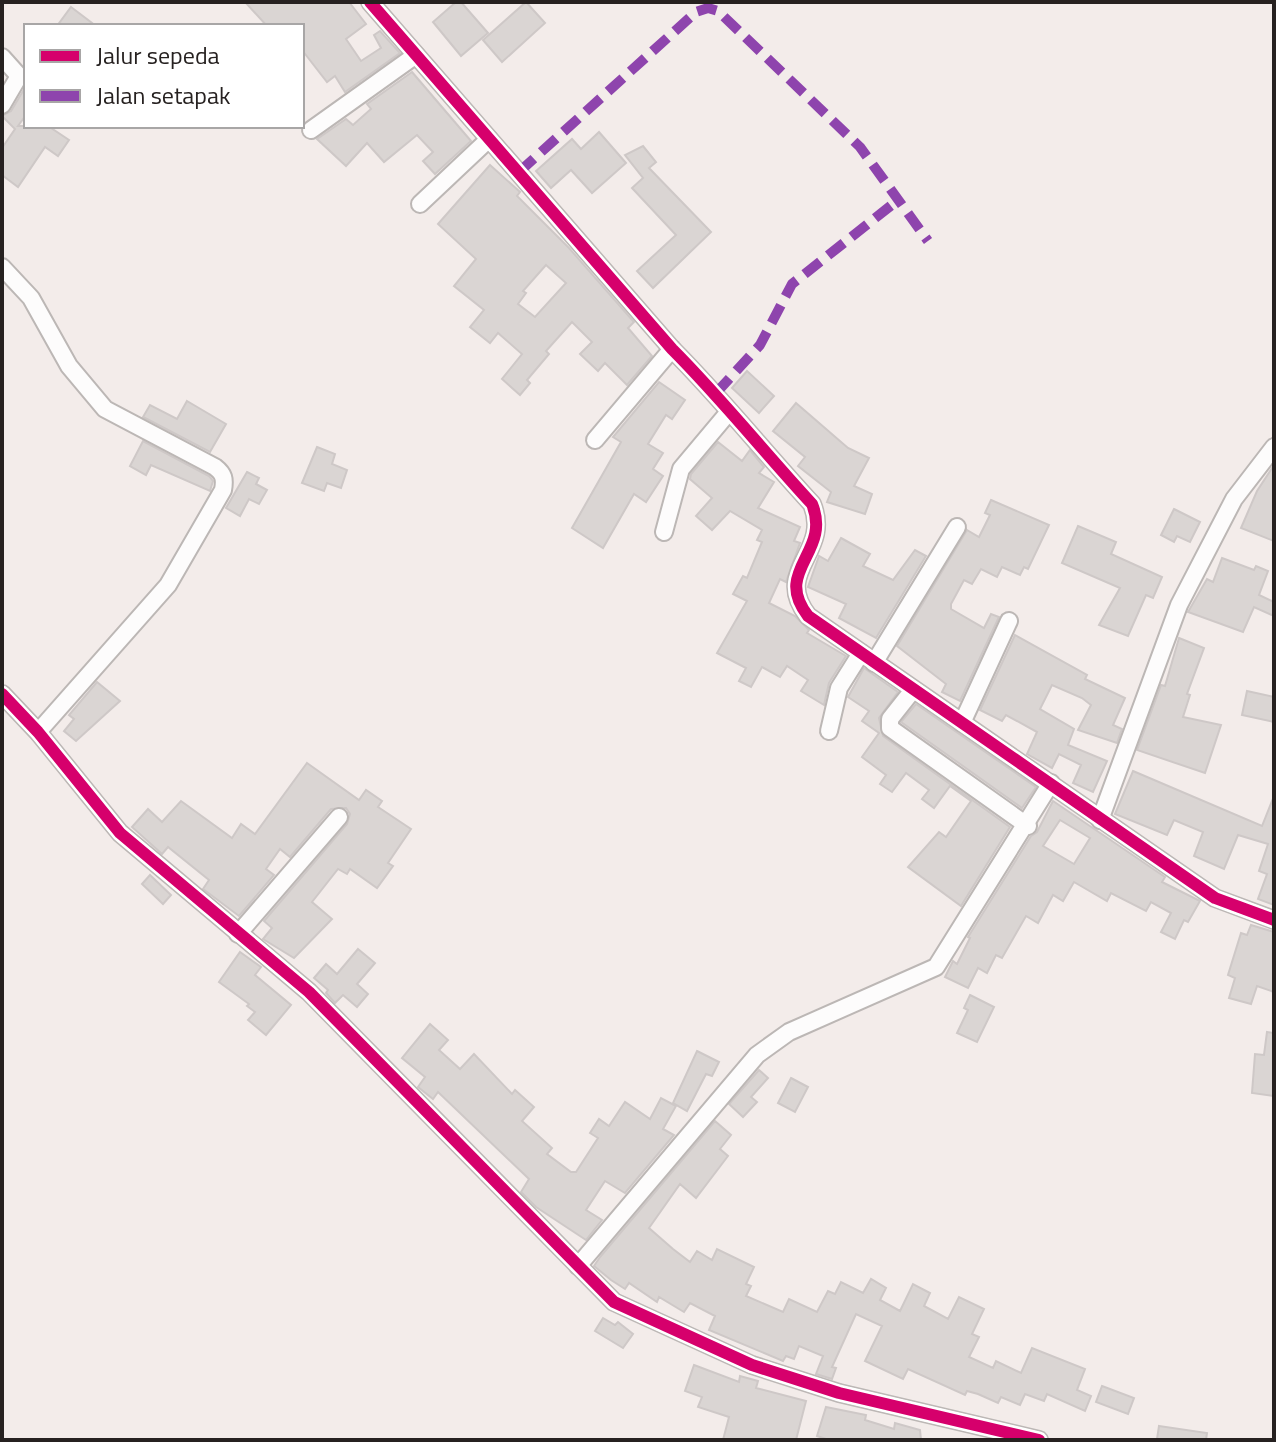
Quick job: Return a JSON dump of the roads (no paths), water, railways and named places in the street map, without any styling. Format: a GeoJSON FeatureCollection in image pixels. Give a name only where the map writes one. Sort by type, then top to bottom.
{"type":"FeatureCollection","features":[{"type":"Feature","properties":{"kind":"street"},"geometry":{"type":"LineString","coordinates":[[370,2],[672,349],[716,393],[728,413],[812,504],[818,518],[817,531],[795,584],[796,600],[808,616],[1215,898],[1274,920]]}},
{"type":"Feature","properties":{"kind":"street"},"geometry":{"type":"LineString","coordinates":[[311,130],[416,55]]}},
{"type":"Feature","properties":{"kind":"street"},"geometry":{"type":"LineString","coordinates":[[2,57],[19,76],[2,105]]}},
{"type":"Feature","properties":{"kind":"street"},"geometry":{"type":"LineString","coordinates":[[420,204],[489,139]]}},
{"type":"Feature","properties":{"kind":"street"},"geometry":{"type":"LineString","coordinates":[[2,267],[31,298],[69,366],[105,409],[215,467],[223,473],[224,481],[223,490],[168,585],[38,732]]}},
{"type":"Feature","properties":{"kind":"street"},"geometry":{"type":"LineString","coordinates":[[595,440],[672,349]]}},
{"type":"Feature","properties":{"kind":"street"},"geometry":{"type":"LineString","coordinates":[[664,532],[681,469],[728,413]]}},
{"type":"Feature","properties":{"kind":"street"},"geometry":{"type":"LineString","coordinates":[[1100,820],[1179,605],[1234,499],[1274,447]]}},
{"type":"Feature","properties":{"kind":"street"},"geometry":{"type":"LineString","coordinates":[[829,731],[839,688],[867,658],[957,527]]}},
{"type":"Feature","properties":{"kind":"street"},"geometry":{"type":"LineString","coordinates":[[962,723],[1009,621]]}},
{"type":"Feature","properties":{"kind":"street"},"geometry":{"type":"LineString","coordinates":[[913,690],[890,719],[890,728],[1028,826]]}},
{"type":"Feature","properties":{"kind":"street"},"geometry":{"type":"LineString","coordinates":[[2,694],[38,732],[120,833],[309,992],[614,1302],[752,1365],[839,1393],[1039,1440]]}},
{"type":"Feature","properties":{"kind":"street"},"geometry":{"type":"LineString","coordinates":[[578,1266],[757,1055],[789,1032],[936,967],[1028,826],[1051,783]]}},
{"type":"Feature","properties":{"kind":"street"},"geometry":{"type":"LineString","coordinates":[[238,934],[339,817]]}}]}
